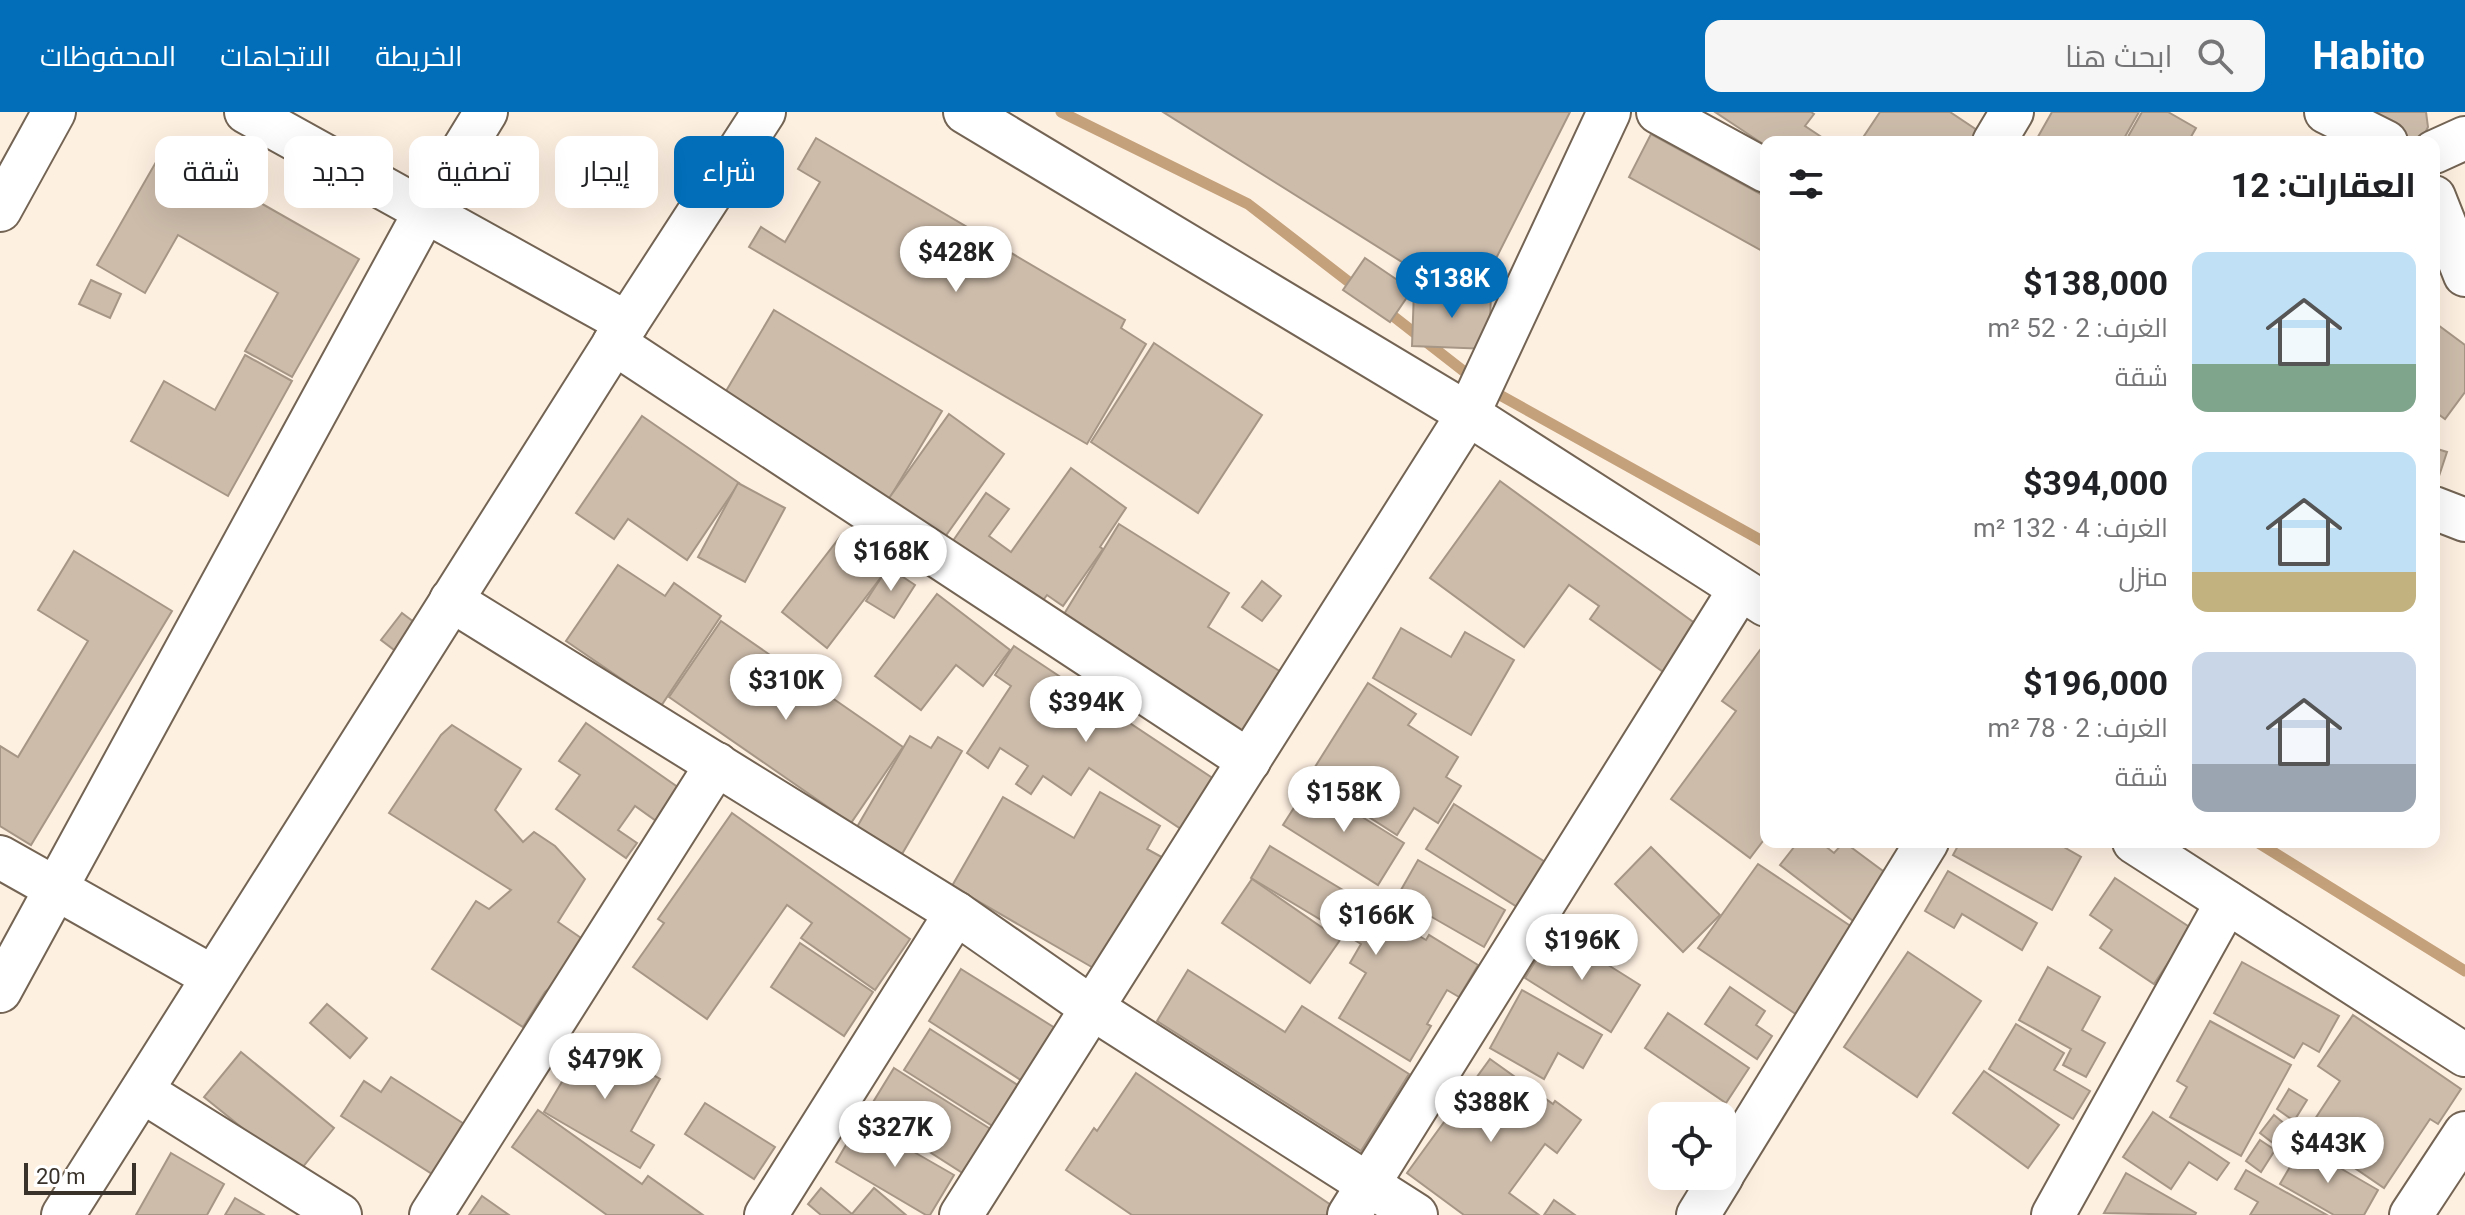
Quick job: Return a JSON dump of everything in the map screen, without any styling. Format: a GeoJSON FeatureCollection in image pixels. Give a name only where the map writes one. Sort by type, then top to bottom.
{"type":"FeatureCollection","features":[{"type":"Feature","properties":{"kind":"street"},"geometry":{"type":"LineString","coordinates":[[0,210],[54,112]]}},
{"type":"Feature","properties":{"kind":"street"},"geometry":{"type":"LineString","coordinates":[[246,112],[426,210],[620,333],[1249,761]]}},
{"type":"Feature","properties":{"kind":"street"},"geometry":{"type":"LineString","coordinates":[[0,991],[426,210],[486,112]]}},
{"type":"Feature","properties":{"kind":"street"},"geometry":{"type":"LineString","coordinates":[[63,1215],[620,333],[764,112]]}},
{"type":"Feature","properties":{"kind":"street"},"geometry":{"type":"LineString","coordinates":[[965,112],[1468,414],[1753,597],[1359,1200]]}},
{"type":"Feature","properties":{"kind":"street"},"geometry":{"type":"LineString","coordinates":[[961,1215],[1468,414],[1609,112]]}},
{"type":"Feature","properties":{"kind":"street"},"geometry":{"type":"LineString","coordinates":[[1658,112],[1760,168]]}},
{"type":"Feature","properties":{"kind":"street"},"geometry":{"type":"LineString","coordinates":[[1998,136],[2012,112]]}},
{"type":"Feature","properties":{"kind":"street"},"geometry":{"type":"LineString","coordinates":[[2326,112],[2374,136]]}},
{"type":"Feature","properties":{"kind":"street"},"geometry":{"type":"LineString","coordinates":[[2440,149],[2465,138]]}},
{"type":"Feature","properties":{"kind":"street"},"geometry":{"type":"LineString","coordinates":[[2440,212],[2465,275]]}},
{"type":"Feature","properties":{"kind":"street"},"geometry":{"type":"LineString","coordinates":[[2440,510],[2465,520]]}},
{"type":"Feature","properties":{"kind":"street"},"geometry":{"type":"LineString","coordinates":[[451,600],[956,913],[1359,1200],[1416,1215]]}},
{"type":"Feature","properties":{"kind":"street"},"geometry":{"type":"LineString","coordinates":[[431,1215],[717,764]]}},
{"type":"Feature","properties":{"kind":"street"},"geometry":{"type":"LineString","coordinates":[[1736,1153],[1923,848]]}},
{"type":"Feature","properties":{"kind":"street"},"geometry":{"type":"LineString","coordinates":[[2143,848],[2465,1055]]}},
{"type":"Feature","properties":{"kind":"street"},"geometry":{"type":"LineString","coordinates":[[0,857],[213,977]]}},
{"type":"Feature","properties":{"kind":"street"},"geometry":{"type":"LineString","coordinates":[[2053,1215],[2227,902]]}},
{"type":"Feature","properties":{"kind":"street"},"geometry":{"type":"LineString","coordinates":[[766,1215],[956,913]]}},
{"type":"Feature","properties":{"kind":"street"},"geometry":{"type":"LineString","coordinates":[[142,1091],[340,1215]]}},
{"type":"Feature","properties":{"kind":"street"},"geometry":{"type":"LineString","coordinates":[[2411,1215],[2465,1133]]}},
{"type":"Feature","properties":{"kind":"street"},"geometry":{"type":"LineString","coordinates":[[1698,1215],[1713,1190]]}},
{"type":"Feature","properties":{"kind":"building"},"geometry":{"type":"Polygon","coordinates":[[[1163,112],[1570,112],[1472,306],[1163,112]]]}},
{"type":"Feature","properties":{"kind":"building"},"geometry":{"type":"Polygon","coordinates":[[[1715,112],[1814,114],[1805,126],[1820,136],[1760,136],[1760,142],[1715,112]]]}},
{"type":"Feature","properties":{"kind":"building"},"geometry":{"type":"Polygon","coordinates":[[[1880,112],[1950,112],[1980,132],[1978,136],[1864,136],[1880,112]]]}},
{"type":"Feature","properties":{"kind":"building"},"geometry":{"type":"Polygon","coordinates":[[[2052,112],[2139,112],[2125,136],[2038,136],[2052,112]]]}},
{"type":"Feature","properties":{"kind":"building"},"geometry":{"type":"Polygon","coordinates":[[[2142,112],[2168,112],[2196,128],[2191,136],[2128,136],[2142,112]]]}},
{"type":"Feature","properties":{"kind":"building"},"geometry":{"type":"Polygon","coordinates":[[[2344,112],[2426,112],[2428,127],[2424,136],[2399,136],[2344,112]]]}},
{"type":"Feature","properties":{"kind":"building"},"geometry":{"type":"Polygon","coordinates":[[[1651,134],[1760,194],[1760,250],[1629,177],[1651,134]]]}},
{"type":"Feature","properties":{"kind":"building"},"geometry":{"type":"Polygon","coordinates":[[[816,138],[1125,320],[1121,328],[1146,344],[1087,444],[749,247],[761,227],[785,242],[820,182],[798,169],[816,138]]]}},
{"type":"Feature","properties":{"kind":"building"},"geometry":{"type":"Polygon","coordinates":[[[155,164],[155,208],[268,207],[359,259],[292,377],[245,351],[278,293],[178,235],[145,293],[97,265],[155,164]]]}},
{"type":"Feature","properties":{"kind":"building"},"geometry":{"type":"Polygon","coordinates":[[[1365,258],[1412,290],[1390,322],[1343,290],[1365,258]]]}},
{"type":"Feature","properties":{"kind":"building"},"geometry":{"type":"Polygon","coordinates":[[[91,280],[121,294],[110,318],[79,304],[91,280]]]}},
{"type":"Feature","properties":{"kind":"building"},"geometry":{"type":"Polygon","coordinates":[[[1414,290],[1491,293],[1489,349],[1412,346],[1414,290]]]}},
{"type":"Feature","properties":{"kind":"building"},"geometry":{"type":"Polygon","coordinates":[[[774,310],[942,411],[883,509],[716,408],[774,310]]]}},
{"type":"Feature","properties":{"kind":"building"},"geometry":{"type":"Polygon","coordinates":[[[2440,326],[2465,345],[2465,392],[2445,419],[2440,415],[2440,326]]]}},
{"type":"Feature","properties":{"kind":"building"},"geometry":{"type":"Polygon","coordinates":[[[1154,343],[1262,415],[1198,513],[1091,442],[1154,343]]]}},
{"type":"Feature","properties":{"kind":"building"},"geometry":{"type":"Polygon","coordinates":[[[245,355],[292,381],[228,496],[131,441],[164,381],[215,410],[245,355]]]}},
{"type":"Feature","properties":{"kind":"building"},"geometry":{"type":"Polygon","coordinates":[[[949,414],[1004,454],[937,548],[882,508],[949,414]]]}},
{"type":"Feature","properties":{"kind":"building"},"geometry":{"type":"Polygon","coordinates":[[[642,416],[739,483],[687,560],[628,519],[614,539],[576,513],[642,416]]]}},
{"type":"Feature","properties":{"kind":"building"},"geometry":{"type":"Polygon","coordinates":[[[2440,450],[2447,452],[2440,473],[2440,450]]]}},
{"type":"Feature","properties":{"kind":"building"},"geometry":{"type":"Polygon","coordinates":[[[1071,468],[1126,508],[1100,547],[1103,549],[1063,606],[1047,595],[1036,610],[948,548],[986,493],[1009,509],[989,536],[1011,552],[1071,468]]]}},
{"type":"Feature","properties":{"kind":"building"},"geometry":{"type":"Polygon","coordinates":[[[1500,481],[1700,627],[1666,674],[1590,619],[1599,606],[1569,585],[1524,647],[1430,578],[1500,481]]]}},
{"type":"Feature","properties":{"kind":"building"},"geometry":{"type":"Polygon","coordinates":[[[738,483],[785,508],[745,582],[698,557],[738,483]]]}},
{"type":"Feature","properties":{"kind":"building"},"geometry":{"type":"Polygon","coordinates":[[[1119,524],[1229,593],[1208,627],[1286,675],[1247,741],[1058,624],[1119,524]]]}},
{"type":"Feature","properties":{"kind":"building"},"geometry":{"type":"Polygon","coordinates":[[[840,537],[885,572],[827,648],[782,612],[840,537]]]}},
{"type":"Feature","properties":{"kind":"building"},"geometry":{"type":"Polygon","coordinates":[[[74,551],[172,611],[31,845],[0,826],[0,746],[18,757],[88,641],[38,610],[74,551]]]}},
{"type":"Feature","properties":{"kind":"building"},"geometry":{"type":"Polygon","coordinates":[[[618,565],[665,596],[674,583],[721,616],[661,706],[566,641],[618,565]]]}},
{"type":"Feature","properties":{"kind":"building"},"geometry":{"type":"Polygon","coordinates":[[[888,567],[915,585],[894,618],[866,601],[888,567]]]}},
{"type":"Feature","properties":{"kind":"building"},"geometry":{"type":"Polygon","coordinates":[[[1262,581],[1281,596],[1262,621],[1242,607],[1262,581]]]}},
{"type":"Feature","properties":{"kind":"building"},"geometry":{"type":"Polygon","coordinates":[[[937,594],[1010,650],[983,686],[956,665],[921,710],[875,676],[937,594]]]}},
{"type":"Feature","properties":{"kind":"building"},"geometry":{"type":"Polygon","coordinates":[[[402,613],[427,632],[406,659],[381,640],[402,613]]]}},
{"type":"Feature","properties":{"kind":"building"},"geometry":{"type":"Polygon","coordinates":[[[721,621],[903,747],[851,823],[669,697],[721,621]]]}},
{"type":"Feature","properties":{"kind":"building"},"geometry":{"type":"Polygon","coordinates":[[[1401,628],[1451,657],[1465,632],[1514,660],[1471,735],[1373,678],[1401,628]]]}},
{"type":"Feature","properties":{"kind":"building"},"geometry":{"type":"Polygon","coordinates":[[[1014,646],[1220,783],[1187,833],[1089,768],[1071,795],[1043,776],[1031,794],[1016,784],[1028,766],[1000,748],[988,768],[967,753],[1011,686],[995,675],[1014,646]]]}},
{"type":"Feature","properties":{"kind":"building"},"geometry":{"type":"Polygon","coordinates":[[[1760,650],[1760,845],[1750,858],[1671,799],[1736,711],[1722,701],[1760,650]]]}},
{"type":"Feature","properties":{"kind":"building"},"geometry":{"type":"Polygon","coordinates":[[[1368,683],[1416,714],[1408,725],[1458,757],[1446,777],[1461,786],[1438,823],[1414,808],[1397,835],[1308,778],[1368,683]]]}},
{"type":"Feature","properties":{"kind":"building"},"geometry":{"type":"Polygon","coordinates":[[[586,723],[682,790],[659,823],[635,806],[618,830],[637,843],[626,858],[556,809],[580,775],[559,761],[586,723]]]}},
{"type":"Feature","properties":{"kind":"building"},"geometry":{"type":"Polygon","coordinates":[[[452,725],[521,769],[495,810],[523,842],[534,832],[555,846],[585,879],[558,922],[584,940],[523,1027],[432,969],[476,901],[489,909],[511,890],[389,813],[441,735],[452,725]]]}},
{"type":"Feature","properties":{"kind":"building"},"geometry":{"type":"Polygon","coordinates":[[[910,736],[931,748],[938,737],[962,751],[902,854],[857,827],[910,736]]]}},
{"type":"Feature","properties":{"kind":"building"},"geometry":{"type":"Polygon","coordinates":[[[1309,784],[1404,843],[1378,885],[1283,825],[1309,784]]]}},
{"type":"Feature","properties":{"kind":"building"},"geometry":{"type":"Polygon","coordinates":[[[1100,792],[1160,826],[1147,849],[1167,860],[1102,973],[952,886],[1003,797],[1074,838],[1100,792]]]}},
{"type":"Feature","properties":{"kind":"building"},"geometry":{"type":"Polygon","coordinates":[[[1454,804],[1550,865],[1522,910],[1426,849],[1454,804]]]}},
{"type":"Feature","properties":{"kind":"building"},"geometry":{"type":"Polygon","coordinates":[[[732,813],[910,939],[875,990],[801,938],[812,923],[787,905],[707,1019],[633,967],[664,923],[658,919],[732,813]]]}},
{"type":"Feature","properties":{"kind":"building"},"geometry":{"type":"Polygon","coordinates":[[[1270,846],[1426,940],[1429,935],[1478,965],[1459,997],[1447,990],[1427,1024],[1431,1026],[1410,1061],[1339,1018],[1366,973],[1350,963],[1361,944],[1251,878],[1270,846]]]}},
{"type":"Feature","properties":{"kind":"building"},"geometry":{"type":"Polygon","coordinates":[[[1651,847],[1720,915],[1683,952],[1615,884],[1651,847]]]}},
{"type":"Feature","properties":{"kind":"building"},"geometry":{"type":"Polygon","coordinates":[[[1793,848],[1828,848],[1834,853],[1839,848],[1852,848],[1887,874],[1865,902],[1875,910],[1861,927],[1780,865],[1793,848]]]}},
{"type":"Feature","properties":{"kind":"building"},"geometry":{"type":"Polygon","coordinates":[[[1957,848],[2065,848],[2081,857],[2052,910],[1953,855],[1957,848]]]}},
{"type":"Feature","properties":{"kind":"building"},"geometry":{"type":"Polygon","coordinates":[[[1418,860],[1505,910],[1484,947],[1397,897],[1418,860]]]}},
{"type":"Feature","properties":{"kind":"building"},"geometry":{"type":"Polygon","coordinates":[[[1758,864],[1858,931],[1803,1019],[1698,948],[1758,864]]]}},
{"type":"Feature","properties":{"kind":"building"},"geometry":{"type":"Polygon","coordinates":[[[1948,871],[2037,923],[2022,950],[1962,914],[1954,928],[1925,911],[1948,871]]]}},
{"type":"Feature","properties":{"kind":"building"},"geometry":{"type":"Polygon","coordinates":[[[2115,878],[2191,928],[2154,984],[2100,948],[2112,930],[2090,915],[2115,878]]]}},
{"type":"Feature","properties":{"kind":"building"},"geometry":{"type":"Polygon","coordinates":[[[1252,879],[1340,940],[1310,983],[1222,923],[1252,879]]]}},
{"type":"Feature","properties":{"kind":"building"},"geometry":{"type":"Polygon","coordinates":[[[1554,931],[1640,985],[1611,1032],[1525,978],[1554,931]]]}},
{"type":"Feature","properties":{"kind":"building"},"geometry":{"type":"Polygon","coordinates":[[[800,943],[873,992],[844,1036],[771,987],[800,943]]]}},
{"type":"Feature","properties":{"kind":"building"},"geometry":{"type":"Polygon","coordinates":[[[1908,952],[1981,1001],[1917,1097],[1844,1047],[1908,952]]]}},
{"type":"Feature","properties":{"kind":"building"},"geometry":{"type":"Polygon","coordinates":[[[2242,962],[2339,1016],[2319,1052],[2303,1043],[2294,1058],[2214,1013],[2242,962]]]}},
{"type":"Feature","properties":{"kind":"building"},"geometry":{"type":"Polygon","coordinates":[[[2048,967],[2100,997],[2082,1030],[2105,1043],[2086,1077],[2063,1065],[2071,1049],[2019,1020],[2048,967]]]}},
{"type":"Feature","properties":{"kind":"building"},"geometry":{"type":"Polygon","coordinates":[[[961,969],[1063,1033],[1030,1086],[929,1021],[961,969]]]}},
{"type":"Feature","properties":{"kind":"building"},"geometry":{"type":"Polygon","coordinates":[[[1188,970],[1285,1032],[1302,1006],[1409,1074],[1361,1151],[1157,1021],[1188,970]]]}},
{"type":"Feature","properties":{"kind":"building"},"geometry":{"type":"Polygon","coordinates":[[[1730,987],[1765,1011],[1756,1025],[1772,1036],[1757,1059],[1705,1024],[1730,987]]]}},
{"type":"Feature","properties":{"kind":"building"},"geometry":{"type":"Polygon","coordinates":[[[1522,990],[1602,1035],[1583,1068],[1558,1053],[1544,1079],[1490,1048],[1522,990]]]}},
{"type":"Feature","properties":{"kind":"building"},"geometry":{"type":"Polygon","coordinates":[[[327,1004],[367,1038],[350,1058],[310,1023],[327,1004]]]}},
{"type":"Feature","properties":{"kind":"building"},"geometry":{"type":"Polygon","coordinates":[[[1668,1013],[1749,1068],[1725,1102],[1645,1048],[1668,1013]]]}},
{"type":"Feature","properties":{"kind":"building"},"geometry":{"type":"Polygon","coordinates":[[[2353,1015],[2461,1089],[2438,1124],[2430,1119],[2384,1188],[2305,1134],[2340,1081],[2318,1066],[2353,1015]]]}},
{"type":"Feature","properties":{"kind":"building"},"geometry":{"type":"Polygon","coordinates":[[[2210,1021],[2291,1065],[2241,1156],[2170,1117],[2187,1087],[2177,1081],[2210,1021]]]}},
{"type":"Feature","properties":{"kind":"building"},"geometry":{"type":"Polygon","coordinates":[[[2016,1024],[2064,1053],[2054,1070],[2090,1091],[2073,1119],[1989,1069],[2016,1024]]]}},
{"type":"Feature","properties":{"kind":"building"},"geometry":{"type":"Polygon","coordinates":[[[930,1029],[1027,1091],[1002,1132],[904,1070],[930,1029]]]}},
{"type":"Feature","properties":{"kind":"building"},"geometry":{"type":"Polygon","coordinates":[[[588,1038],[660,1079],[631,1131],[654,1145],[640,1168],[544,1112],[588,1038]]]}},
{"type":"Feature","properties":{"kind":"building"},"geometry":{"type":"Polygon","coordinates":[[[241,1052],[334,1128],[298,1173],[204,1097],[241,1052]]]}},
{"type":"Feature","properties":{"kind":"building"},"geometry":{"type":"Polygon","coordinates":[[[1490,1059],[1581,1120],[1557,1153],[1545,1144],[1509,1193],[1539,1215],[1464,1215],[1407,1173],[1490,1059]]]}},
{"type":"Feature","properties":{"kind":"building"},"geometry":{"type":"Polygon","coordinates":[[[894,1068],[1000,1135],[972,1179],[867,1112],[894,1068]]]}},
{"type":"Feature","properties":{"kind":"building"},"geometry":{"type":"Polygon","coordinates":[[[1984,1071],[2059,1125],[2028,1168],[1953,1113],[1984,1071]]]}},
{"type":"Feature","properties":{"kind":"building"},"geometry":{"type":"Polygon","coordinates":[[[1136,1073],[1334,1207],[1329,1215],[1132,1215],[1066,1170],[1136,1073]]]}},
{"type":"Feature","properties":{"kind":"building"},"geometry":{"type":"Polygon","coordinates":[[[391,1077],[472,1129],[440,1179],[341,1116],[364,1081],[381,1092],[391,1077]]]}},
{"type":"Feature","properties":{"kind":"building"},"geometry":{"type":"Polygon","coordinates":[[[2289,1089],[2307,1100],[2294,1121],[2277,1109],[2289,1089]]]}},
{"type":"Feature","properties":{"kind":"building"},"geometry":{"type":"Polygon","coordinates":[[[705,1103],[775,1147],[754,1179],[685,1134],[705,1103]]]}},
{"type":"Feature","properties":{"kind":"building"},"geometry":{"type":"Polygon","coordinates":[[[538,1110],[642,1184],[648,1176],[703,1215],[607,1215],[512,1147],[538,1110]]]}},
{"type":"Feature","properties":{"kind":"building"},"geometry":{"type":"Polygon","coordinates":[[[2153,1112],[2229,1163],[2217,1180],[2189,1162],[2171,1189],[2123,1157],[2153,1112]]]}},
{"type":"Feature","properties":{"kind":"building"},"geometry":{"type":"Polygon","coordinates":[[[2274,1115],[2291,1129],[2278,1147],[2260,1133],[2274,1115]]]}},
{"type":"Feature","properties":{"kind":"building"},"geometry":{"type":"Polygon","coordinates":[[[860,1121],[954,1175],[930,1215],[836,1162],[860,1121]]]}},
{"type":"Feature","properties":{"kind":"building"},"geometry":{"type":"Polygon","coordinates":[[[2260,1140],[2275,1150],[2261,1172],[2246,1161],[2260,1140]]]}},
{"type":"Feature","properties":{"kind":"building"},"geometry":{"type":"Polygon","coordinates":[[[2302,1146],[2378,1190],[2364,1215],[2334,1215],[2280,1184],[2302,1146]]]}},
{"type":"Feature","properties":{"kind":"building"},"geometry":{"type":"Polygon","coordinates":[[[171,1153],[224,1184],[207,1215],[136,1215],[171,1153]]]}},
{"type":"Feature","properties":{"kind":"building"},"geometry":{"type":"Polygon","coordinates":[[[2246,1170],[2327,1215],[2250,1215],[2258,1202],[2235,1189],[2246,1170]]]}},
{"type":"Feature","properties":{"kind":"building"},"geometry":{"type":"Polygon","coordinates":[[[2126,1173],[2196,1213],[2195,1215],[2104,1213],[2126,1173]]]}},
{"type":"Feature","properties":{"kind":"building"},"geometry":{"type":"Polygon","coordinates":[[[821,1188],[852,1214],[874,1188],[906,1215],[821,1215],[808,1204],[821,1188]]]}},
{"type":"Feature","properties":{"kind":"building"},"geometry":{"type":"Polygon","coordinates":[[[482,1196],[509,1215],[469,1215],[482,1196]]]}},
{"type":"Feature","properties":{"kind":"building"},"geometry":{"type":"Polygon","coordinates":[[[235,1198],[264,1215],[225,1215],[235,1198]]]}},
{"type":"Feature","properties":{"kind":"building"},"geometry":{"type":"Polygon","coordinates":[[[1554,1200],[1575,1215],[1544,1215],[1554,1200]]]}},
{"type":"Feature","properties":{"kind":"waterway"},"geometry":{"type":"LineString","coordinates":[[1061,112],[1248,204],[1358,289]]}},
{"type":"Feature","properties":{"kind":"waterway"},"geometry":{"type":"LineString","coordinates":[[1384,309],[1475,380]]}},
{"type":"Feature","properties":{"kind":"waterway"},"geometry":{"type":"LineString","coordinates":[[1489,389],[1760,540]]}},
{"type":"Feature","properties":{"kind":"waterway"},"geometry":{"type":"LineString","coordinates":[[2267,848],[2465,971]]}}]}
